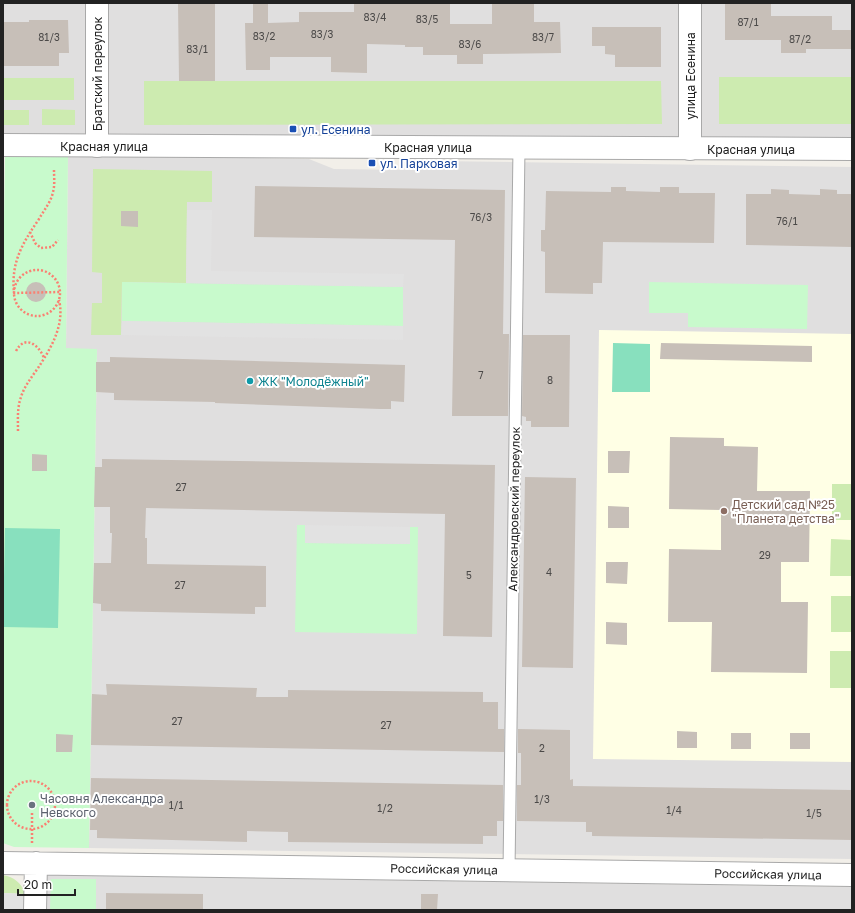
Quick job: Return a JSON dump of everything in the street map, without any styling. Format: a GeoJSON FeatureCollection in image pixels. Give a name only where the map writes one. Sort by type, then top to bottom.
{"type":"FeatureCollection","features":[{"type":"Feature","properties":{"kind":"street","name":"Братский переулок"},"geometry":{"type":"LineString","coordinates":[[97,3],[97,146]]}},
{"type":"Feature","properties":{"kind":"street","name":"улица Есенина"},"geometry":{"type":"LineString","coordinates":[[690,3],[690,149]]}},
{"type":"Feature","properties":{"kind":"street","name":"Красная улица"},"geometry":{"type":"LineString","coordinates":[[3,146],[852,150]]}},
{"type":"Feature","properties":{"kind":"street","name":"Российская улица"},"geometry":{"type":"LineString","coordinates":[[3,862],[34,853],[509,870],[852,875]]}},
{"type":"Feature","properties":{"kind":"street"},"geometry":{"type":"LineString","coordinates":[[34,853],[36,910]]}},
{"type":"Feature","properties":{"kind":"lane","name":"Александровский переулок"},"geometry":{"type":"LineString","coordinates":[[509,870],[519,148]]}},
{"type":"Feature","properties":{"kind":"path"},"geometry":{"type":"LineString","coordinates":[[54,170],[53,194],[30,232],[19,254],[13,275],[14,293],[17,305],[21,311],[33,316],[46,314],[52,311],[59,300]]}},
{"type":"Feature","properties":{"kind":"path"},"geometry":{"type":"LineString","coordinates":[[30,232],[35,242],[41,248],[52,247],[58,240]]}},
{"type":"Feature","properties":{"kind":"path"},"geometry":{"type":"LineString","coordinates":[[14,293],[15,285],[19,278],[25,273],[33,270],[41,270],[54,278],[58,285],[61,309],[60,323],[55,337],[44,358],[26,385],[21,397],[18,408],[18,431]]}},
{"type":"Feature","properties":{"kind":"path"},"geometry":{"type":"LineString","coordinates":[[14,293],[60,292]]}},
{"type":"Feature","properties":{"kind":"path"},"geometry":{"type":"LineString","coordinates":[[16,351],[22,344],[34,344],[39,348],[44,358]]}},
{"type":"Feature","properties":{"kind":"path"},"geometry":{"type":"LineString","coordinates":[[28,781],[36,781],[46,786],[52,792],[55,799],[55,811],[52,818],[40,828],[32,830],[23,828],[13,822],[5,806],[9,795],[14,788],[28,781]]}},
{"type":"Feature","properties":{"kind":"path"},"geometry":{"type":"LineString","coordinates":[[32,812],[34,853]]}},
{"type":"Feature","properties":{"kind":"shaded area"},"geometry":{"type":"Polygon","coordinates":[[[3,3],[852,3],[852,142],[3,134],[3,3]]]}},
{"type":"Feature","properties":{"kind":"shaded area"},"geometry":{"type":"Polygon","coordinates":[[[68,155],[309,159],[334,169],[409,170],[435,161],[852,167],[852,859],[89,848],[97,349],[66,349],[68,155]]]}},
{"type":"Feature","properties":{"kind":"shaded area"},"geometry":{"type":"Polygon","coordinates":[[[187,210],[212,210],[211,271],[404,274],[403,287],[186,283],[187,210]]]}},
{"type":"Feature","properties":{"kind":"shaded area"},"geometry":{"type":"Polygon","coordinates":[[[122,321],[403,326],[403,340],[121,335],[122,321]]]}},
{"type":"Feature","properties":{"kind":"shaded area","name":"Детский сад №25 \"Планета детства\""},"geometry":{"type":"Polygon","coordinates":[[[599,330],[852,334],[852,762],[593,759],[599,330]]]}},
{"type":"Feature","properties":{"kind":"shaded area"},"geometry":{"type":"Polygon","coordinates":[[[305,525],[410,527],[410,544],[305,543],[305,525]]]}},
{"type":"Feature","properties":{"kind":"shaded area"},"geometry":{"type":"Polygon","coordinates":[[[42,875],[852,887],[852,910],[42,910],[42,875]]]}},
{"type":"Feature","properties":{"kind":"shaded area"},"geometry":{"type":"Polygon","coordinates":[[[3,893],[25,894],[24,910],[3,910],[3,893]]]}},
{"type":"Feature","properties":{"kind":"green space"},"geometry":{"type":"Polygon","coordinates":[[[719,77],[852,77],[852,124],[719,124],[719,77]]]}},
{"type":"Feature","properties":{"kind":"green space"},"geometry":{"type":"Polygon","coordinates":[[[3,78],[74,78],[74,100],[3,100],[3,78]]]}},
{"type":"Feature","properties":{"kind":"green space"},"geometry":{"type":"Polygon","coordinates":[[[144,81],[661,81],[662,124],[144,125],[144,81]]]}},
{"type":"Feature","properties":{"kind":"green space"},"geometry":{"type":"Polygon","coordinates":[[[42,109],[75,110],[75,125],[42,125],[42,109]]]}},
{"type":"Feature","properties":{"kind":"green space"},"geometry":{"type":"Polygon","coordinates":[[[3,110],[29,110],[29,125],[3,125],[3,110]]]}},
{"type":"Feature","properties":{"kind":"green space"},"geometry":{"type":"Polygon","coordinates":[[[5,154],[68,155],[66,348],[97,349],[89,848],[14,847],[3,843],[3,290],[5,154]]]}},
{"type":"Feature","properties":{"kind":"green space"},"geometry":{"type":"Polygon","coordinates":[[[93,169],[212,171],[212,202],[187,202],[186,283],[122,282],[121,335],[91,335],[92,303],[102,303],[102,273],[92,272],[93,169]]]}},
{"type":"Feature","properties":{"kind":"green space"},"geometry":{"type":"Polygon","coordinates":[[[122,282],[403,287],[403,326],[122,321],[122,282]]]}},
{"type":"Feature","properties":{"kind":"green space"},"geometry":{"type":"Polygon","coordinates":[[[649,282],[808,285],[807,329],[688,327],[688,313],[649,313],[649,282]]]}},
{"type":"Feature","properties":{"kind":"green space"},"geometry":{"type":"Polygon","coordinates":[[[613,343],[650,344],[650,392],[612,392],[613,343]]]}},
{"type":"Feature","properties":{"kind":"green space"},"geometry":{"type":"Polygon","coordinates":[[[832,484],[852,484],[852,520],[832,520],[832,484]]]}},
{"type":"Feature","properties":{"kind":"green space"},"geometry":{"type":"Polygon","coordinates":[[[297,525],[305,525],[305,543],[410,544],[410,527],[418,527],[417,634],[295,632],[297,525]]]}},
{"type":"Feature","properties":{"kind":"green space"},"geometry":{"type":"Polygon","coordinates":[[[5,528],[60,529],[58,628],[3,627],[5,528]]]}},
{"type":"Feature","properties":{"kind":"green space"},"geometry":{"type":"Polygon","coordinates":[[[831,539],[852,540],[852,576],[830,576],[831,539]]]}},
{"type":"Feature","properties":{"kind":"green space"},"geometry":{"type":"Polygon","coordinates":[[[831,596],[852,596],[852,632],[831,632],[831,596]]]}},
{"type":"Feature","properties":{"kind":"green space"},"geometry":{"type":"Polygon","coordinates":[[[830,651],[852,651],[852,688],[830,688],[830,651]]]}},
{"type":"Feature","properties":{"kind":"green space"},"geometry":{"type":"Polygon","coordinates":[[[3,875],[11,877],[17,881],[25,894],[3,893],[3,875]]]}},
{"type":"Feature","properties":{"kind":"green space"},"geometry":{"type":"Polygon","coordinates":[[[51,879],[96,879],[96,910],[50,910],[51,879]]]}},
{"type":"Feature","properties":{"kind":"building"},"geometry":{"type":"Polygon","coordinates":[[[178,3],[215,3],[215,81],[179,81],[178,3]]]}},
{"type":"Feature","properties":{"kind":"building"},"geometry":{"type":"Polygon","coordinates":[[[253,3],[268,3],[268,23],[299,22],[299,12],[354,12],[354,3],[450,3],[450,24],[492,24],[492,3],[534,3],[534,22],[560,22],[561,53],[483,54],[483,64],[457,64],[457,55],[423,55],[423,47],[367,44],[367,73],[331,72],[331,57],[270,57],[270,70],[246,70],[245,23],[253,23],[253,3]]]}},
{"type":"Feature","properties":{"kind":"building"},"geometry":{"type":"Polygon","coordinates":[[[725,4],[771,4],[771,16],[832,16],[832,30],[852,30],[852,49],[806,49],[806,53],[781,53],[781,40],[725,40],[725,4]]]}},
{"type":"Feature","properties":{"kind":"building"},"geometry":{"type":"Polygon","coordinates":[[[29,20],[68,20],[69,53],[59,53],[59,66],[3,66],[3,22],[29,22],[29,20]]]}},
{"type":"Feature","properties":{"kind":"building"},"geometry":{"type":"Polygon","coordinates":[[[592,27],[661,27],[661,67],[615,67],[615,55],[605,54],[605,46],[592,46],[592,27]]]}},
{"type":"Feature","properties":{"kind":"building"},"geometry":{"type":"Polygon","coordinates":[[[255,186],[505,190],[503,334],[509,334],[508,416],[452,416],[455,240],[254,237],[255,186]]]}},
{"type":"Feature","properties":{"kind":"building"},"geometry":{"type":"Polygon","coordinates":[[[611,187],[626,187],[626,191],[660,192],[660,187],[679,187],[679,193],[715,193],[714,243],[603,242],[602,283],[593,283],[593,294],[545,293],[545,252],[541,251],[541,230],[545,230],[546,191],[611,192],[611,187]]]}},
{"type":"Feature","properties":{"kind":"building"},"geometry":{"type":"Polygon","coordinates":[[[771,189],[789,190],[789,194],[820,195],[820,189],[837,190],[837,194],[852,194],[852,247],[746,245],[746,194],[771,194],[771,189]]]}},
{"type":"Feature","properties":{"kind":"building"},"geometry":{"type":"Polygon","coordinates":[[[121,211],[138,211],[138,227],[121,226],[121,211]]]}},
{"type":"Feature","properties":{"kind":"building"},"geometry":{"type":"Polygon","coordinates":[[[36,282],[43,285],[46,292],[43,299],[36,302],[29,299],[26,292],[29,285],[36,282]]]}},
{"type":"Feature","properties":{"kind":"building"},"geometry":{"type":"Polygon","coordinates":[[[523,335],[570,335],[569,427],[531,427],[531,421],[526,421],[526,417],[522,416],[523,335]]]}},
{"type":"Feature","properties":{"kind":"building"},"geometry":{"type":"Polygon","coordinates":[[[661,343],[812,346],[812,362],[660,359],[661,343]]]}},
{"type":"Feature","properties":{"kind":"building","name":"ЖК \"Молодёжный\""},"geometry":{"type":"Polygon","coordinates":[[[110,357],[405,365],[404,402],[391,401],[391,409],[380,409],[215,402],[114,400],[114,393],[96,392],[96,362],[110,362],[110,357]]]}},
{"type":"Feature","properties":{"kind":"building"},"geometry":{"type":"Polygon","coordinates":[[[670,437],[724,438],[724,446],[758,447],[757,491],[810,491],[809,562],[781,562],[781,602],[808,602],[807,673],[711,672],[712,622],[668,622],[669,549],[721,550],[721,510],[669,509],[670,437]]]}},
{"type":"Feature","properties":{"kind":"building"},"geometry":{"type":"Polygon","coordinates":[[[608,451],[630,451],[629,473],[608,473],[608,451]]]}},
{"type":"Feature","properties":{"kind":"building"},"geometry":{"type":"Polygon","coordinates":[[[32,454],[47,455],[47,471],[32,471],[32,454]]]}},
{"type":"Feature","properties":{"kind":"building"},"geometry":{"type":"Polygon","coordinates":[[[102,459],[495,465],[492,637],[443,636],[445,514],[146,508],[145,538],[147,538],[147,564],[266,566],[266,607],[255,607],[255,614],[101,611],[101,604],[93,603],[94,563],[111,563],[112,533],[110,533],[110,507],[94,507],[95,467],[102,467],[102,459]]]}},
{"type":"Feature","properties":{"kind":"building"},"geometry":{"type":"Polygon","coordinates":[[[525,477],[576,478],[573,668],[522,667],[525,477]]]}},
{"type":"Feature","properties":{"kind":"building"},"geometry":{"type":"Polygon","coordinates":[[[608,506],[629,507],[629,528],[608,528],[608,506]]]}},
{"type":"Feature","properties":{"kind":"building"},"geometry":{"type":"Polygon","coordinates":[[[606,562],[628,562],[627,584],[606,583],[606,562]]]}},
{"type":"Feature","properties":{"kind":"building"},"geometry":{"type":"Polygon","coordinates":[[[606,622],[627,623],[627,645],[606,644],[606,622]]]}},
{"type":"Feature","properties":{"kind":"building"},"geometry":{"type":"Polygon","coordinates":[[[106,684],[257,688],[256,697],[288,697],[288,690],[483,692],[483,702],[498,702],[498,729],[504,729],[504,752],[91,745],[92,694],[107,695],[106,684]]]}},
{"type":"Feature","properties":{"kind":"building"},"geometry":{"type":"Polygon","coordinates":[[[518,729],[570,730],[570,780],[573,779],[573,786],[852,790],[852,840],[592,836],[592,832],[586,832],[586,822],[517,821],[517,785],[521,785],[521,753],[518,753],[518,729]]]}},
{"type":"Feature","properties":{"kind":"building"},"geometry":{"type":"Polygon","coordinates":[[[677,731],[697,732],[697,748],[677,748],[677,731]]]}},
{"type":"Feature","properties":{"kind":"building"},"geometry":{"type":"Polygon","coordinates":[[[731,733],[751,733],[751,749],[731,749],[731,733]]]}},
{"type":"Feature","properties":{"kind":"building"},"geometry":{"type":"Polygon","coordinates":[[[790,733],[810,733],[810,749],[790,749],[790,733]]]}},
{"type":"Feature","properties":{"kind":"building"},"geometry":{"type":"Polygon","coordinates":[[[56,734],[73,735],[72,752],[56,752],[56,734]]]}},
{"type":"Feature","properties":{"kind":"building"},"geometry":{"type":"Polygon","coordinates":[[[91,778],[503,785],[503,821],[497,821],[497,836],[483,836],[483,844],[288,842],[288,832],[247,831],[247,842],[97,838],[97,830],[90,830],[91,778]]]}},
{"type":"Feature","properties":{"kind":"building"},"geometry":{"type":"Polygon","coordinates":[[[106,893],[203,894],[203,910],[106,910],[106,893]]]}},
{"type":"Feature","properties":{"kind":"building"},"geometry":{"type":"Polygon","coordinates":[[[421,894],[438,894],[437,910],[421,910],[421,894]]]}},
{"type":"Feature","properties":{"kind":"place","name":"ул. Есенина"},"geometry":{"type":"Point","coordinates":[293,129]}},
{"type":"Feature","properties":{"kind":"place","name":"ул. Парковая"},"geometry":{"type":"Point","coordinates":[372,163]}},
{"type":"Feature","properties":{"kind":"place","name":"ЖК \"Молодёжный\""},"geometry":{"type":"Point","coordinates":[250,381]}},
{"type":"Feature","properties":{"kind":"place","name":"Детский сад №25 \"Планета детства\""},"geometry":{"type":"Point","coordinates":[724,511]}},
{"type":"Feature","properties":{"kind":"place","name":"Часовня Александра Невского"},"geometry":{"type":"Point","coordinates":[32,805]}}]}
